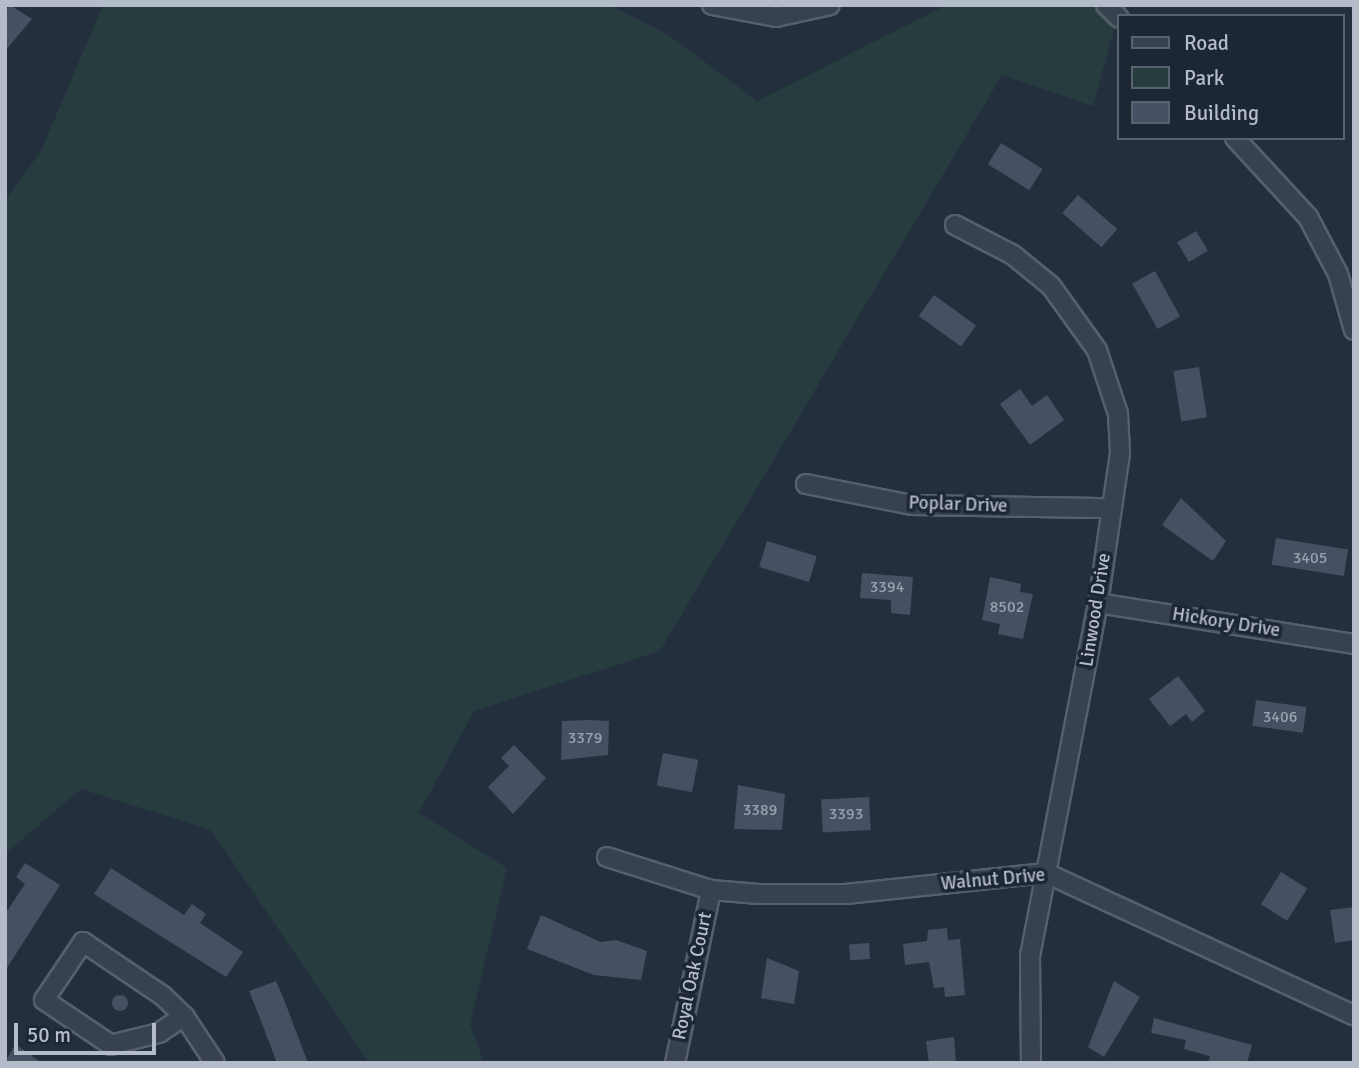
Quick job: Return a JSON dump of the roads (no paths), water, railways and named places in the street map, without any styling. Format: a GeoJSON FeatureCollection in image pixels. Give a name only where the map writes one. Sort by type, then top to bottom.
{"type":"FeatureCollection","features":[{"type":"Feature","properties":{"kind":"street"},"geometry":{"type":"LineString","coordinates":[[712,5],[745,15],[775,17],[830,5]]}},
{"type":"Feature","properties":{"kind":"street"},"geometry":{"type":"LineString","coordinates":[[1237,140],[1308,217],[1338,274],[1354,330]]}},
{"type":"Feature","properties":{"kind":"street","name":"Linwood Drive"},"geometry":{"type":"LineString","coordinates":[[955,225],[1041,278],[1097,350],[1118,414],[1112,508],[1098,603],[1030,955],[1031,1063]]}},
{"type":"Feature","properties":{"kind":"street","name":"Poplar Drive"},"geometry":{"type":"LineString","coordinates":[[806,484],[912,505],[1112,508]]}},
{"type":"Feature","properties":{"kind":"street","name":"Hickory Drive"},"geometry":{"type":"LineString","coordinates":[[1098,603],[1354,644]]}},
{"type":"Feature","properties":{"kind":"street","name":"Walnut Drive"},"geometry":{"type":"LineString","coordinates":[[607,857],[711,890],[846,894],[1046,873],[1354,1015]]}},
{"type":"Feature","properties":{"kind":"street","name":"Royal Oak Court"},"geometry":{"type":"LineString","coordinates":[[675,1063],[711,890]]}},
{"type":"Feature","properties":{"kind":"street"},"geometry":{"type":"LineString","coordinates":[[184,1016],[159,1033],[111,1045],[44,1000],[83,942],[184,1016],[215,1063]]}}]}
